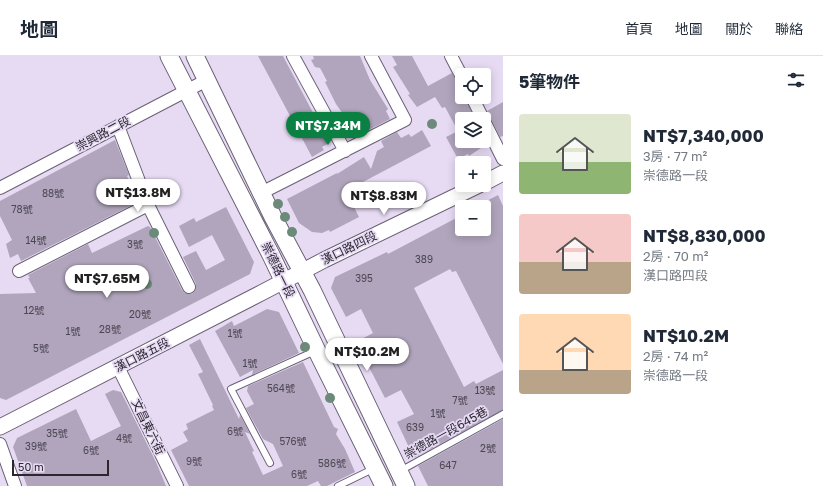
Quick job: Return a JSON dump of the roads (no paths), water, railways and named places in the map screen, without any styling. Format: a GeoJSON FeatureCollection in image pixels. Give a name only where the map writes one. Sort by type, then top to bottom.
{"type":"FeatureCollection","features":[{"type":"Feature","properties":{"kind":"main road","name":"崇德路一段"},"geometry":{"type":"LineString","coordinates":[[169,56],[284,281],[384,486]]}},
{"type":"Feature","properties":{"kind":"main road","name":"崇德路一段"},"geometry":{"type":"LineString","coordinates":[[195,56],[261,193],[301,272],[316,297],[402,479]]}},
{"type":"Feature","properties":{"kind":"street"},"geometry":{"type":"LineString","coordinates":[[293,56],[345,151]]}},
{"type":"Feature","properties":{"kind":"street"},"geometry":{"type":"LineString","coordinates":[[261,193],[405,120],[371,56]]}},
{"type":"Feature","properties":{"kind":"street"},"geometry":{"type":"LineString","coordinates":[[451,56],[457,68]]}},
{"type":"Feature","properties":{"kind":"street","name":"崇興路二段"},"geometry":{"type":"LineString","coordinates":[[0,188],[207,80]]}},
{"type":"Feature","properties":{"kind":"street"},"geometry":{"type":"LineString","coordinates":[[118,126],[148,205],[189,287]]}},
{"type":"Feature","properties":{"kind":"street"},"geometry":{"type":"LineString","coordinates":[[491,136],[503,160]]}},
{"type":"Feature","properties":{"kind":"street"},"geometry":{"type":"LineString","coordinates":[[491,179],[503,173]]}},
{"type":"Feature","properties":{"kind":"street","name":"漢口路四段"},"geometry":{"type":"LineString","coordinates":[[284,281],[465,192]]}},
{"type":"Feature","properties":{"kind":"street"},"geometry":{"type":"LineString","coordinates":[[19,271],[148,205]]}},
{"type":"Feature","properties":{"kind":"street","name":"漢口路五段"},"geometry":{"type":"LineString","coordinates":[[0,427],[284,281]]}},
{"type":"Feature","properties":{"kind":"street","name":"文昌東六街"},"geometry":{"type":"LineString","coordinates":[[118,367],[177,486]]}},
{"type":"Feature","properties":{"kind":"street"},"geometry":{"type":"LineString","coordinates":[[0,444],[16,486]]}},
{"type":"Feature","properties":{"kind":"lane"},"geometry":{"type":"LineString","coordinates":[[270,462],[231,389],[317,351]]}},
{"type":"Feature","properties":{"kind":"lane","name":"崇德路一段645巷"},"geometry":{"type":"LineString","coordinates":[[402,479],[503,414]]}},
{"type":"Feature","properties":{"kind":"lane"},"geometry":{"type":"LineString","coordinates":[[338,486],[374,468]]}}]}
